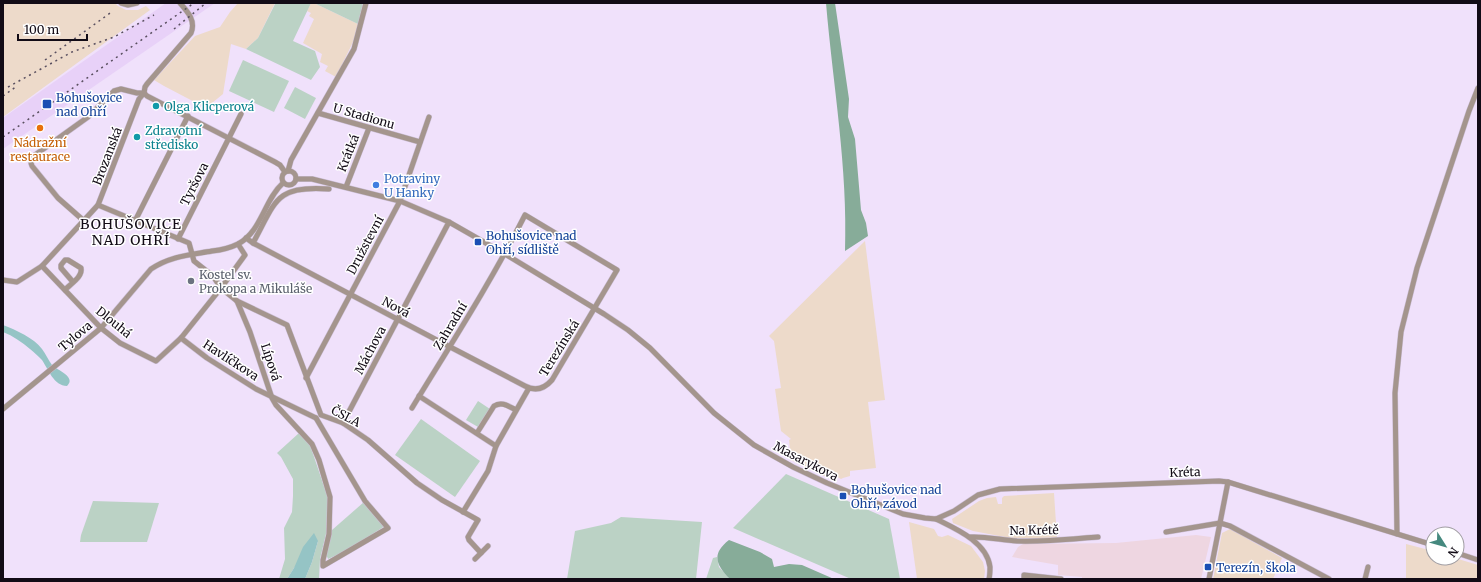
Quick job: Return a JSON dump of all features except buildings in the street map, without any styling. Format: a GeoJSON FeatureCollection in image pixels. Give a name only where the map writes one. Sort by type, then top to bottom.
{"type":"FeatureCollection","features":[{"type":"Feature","properties":{"kind":"street"},"geometry":{"type":"LineString","coordinates":[[121,3],[128,6],[137,3]]}},
{"type":"Feature","properties":{"kind":"street"},"geometry":{"type":"LineString","coordinates":[[144,93],[146,86],[193,30],[192,19],[180,3]]}},
{"type":"Feature","properties":{"kind":"street"},"geometry":{"type":"LineString","coordinates":[[318,113],[354,49],[366,3]]}},
{"type":"Feature","properties":{"kind":"street"},"geometry":{"type":"LineString","coordinates":[[1397,534],[1394,393],[1401,332],[1417,268],[1478,88]]}},
{"type":"Feature","properties":{"kind":"street"},"geometry":{"type":"LineString","coordinates":[[83,220],[58,198],[31,163],[35,155],[88,117],[114,91],[121,89],[144,93],[147,96],[275,162],[287,172],[294,173],[296,179]]}},
{"type":"Feature","properties":{"kind":"street","name":"Brozanská"},"geometry":{"type":"LineString","coordinates":[[98,205],[139,99],[144,93]]}},
{"type":"Feature","properties":{"kind":"street","name":"U Stadionu"},"geometry":{"type":"LineString","coordinates":[[287,172],[291,160],[318,113],[420,142]]}},
{"type":"Feature","properties":{"kind":"street"},"geometry":{"type":"LineString","coordinates":[[229,138],[241,114]]}},
{"type":"Feature","properties":{"kind":"street"},"geometry":{"type":"LineString","coordinates":[[135,221],[188,116]]}},
{"type":"Feature","properties":{"kind":"street","name":"Družstevní"},"geometry":{"type":"LineString","coordinates":[[306,378],[400,201],[429,117]]}},
{"type":"Feature","properties":{"kind":"street","name":"Krátká"},"geometry":{"type":"LineString","coordinates":[[346,187],[369,128]]}},
{"type":"Feature","properties":{"kind":"street","name":"Tyršova"},"geometry":{"type":"LineString","coordinates":[[178,239],[229,138]]}},
{"type":"Feature","properties":{"kind":"street"},"geometry":{"type":"LineString","coordinates":[[287,172],[282,178],[284,183],[290,186],[296,179]]}},
{"type":"Feature","properties":{"kind":"street"},"geometry":{"type":"LineString","coordinates":[[296,179],[312,179],[400,201],[449,222],[594,308]]}},
{"type":"Feature","properties":{"kind":"street"},"geometry":{"type":"LineString","coordinates":[[192,254],[226,248],[238,244],[246,238],[256,226],[273,195],[284,183]]}},
{"type":"Feature","properties":{"kind":"street"},"geometry":{"type":"LineString","coordinates":[[246,238],[253,243],[280,198],[296,190],[308,188],[329,189]]}},
{"type":"Feature","properties":{"kind":"street"},"geometry":{"type":"LineString","coordinates":[[3,280],[17,282],[42,266],[98,205],[178,239]]}},
{"type":"Feature","properties":{"kind":"street","name":"Zahradní"},"geometry":{"type":"LineString","coordinates":[[412,408],[505,254],[525,215],[617,270],[594,308]]}},
{"type":"Feature","properties":{"kind":"street","name":"Máchova"},"geometry":{"type":"LineString","coordinates":[[343,423],[449,222]]}},
{"type":"Feature","properties":{"kind":"street","name":"Lípová"},"geometry":{"type":"LineString","coordinates":[[178,239],[189,243],[194,261],[213,276],[221,288],[237,301],[250,332],[272,398],[316,418]]}},
{"type":"Feature","properties":{"kind":"street","name":"Nová"},"geometry":{"type":"LineString","coordinates":[[253,243],[529,388]]}},
{"type":"Feature","properties":{"kind":"street"},"geometry":{"type":"LineString","coordinates":[[180,338],[221,288],[245,255],[238,244]]}},
{"type":"Feature","properties":{"kind":"street","name":"Tylova"},"geometry":{"type":"LineString","coordinates":[[3,409],[101,328],[151,269],[166,260],[192,254]]}},
{"type":"Feature","properties":{"kind":"street"},"geometry":{"type":"LineString","coordinates":[[65,290],[73,282],[80,275],[82,271],[81,268],[66,260],[61,265],[61,268],[73,282]]}},
{"type":"Feature","properties":{"kind":"street","name":"Dlouhá"},"geometry":{"type":"LineString","coordinates":[[42,266],[101,328],[120,342],[156,360],[180,338]]}},
{"type":"Feature","properties":{"kind":"street","name":"ČSLA"},"geometry":{"type":"LineString","coordinates":[[237,301],[287,325],[321,415],[343,423],[368,440],[417,483],[442,500],[478,520],[468,537],[481,553]]}},
{"type":"Feature","properties":{"kind":"street","name":"Masarykova"},"geometry":{"type":"LineString","coordinates":[[594,308],[650,348],[720,418],[754,445],[827,484],[903,514],[936,519]]}},
{"type":"Feature","properties":{"kind":"street","name":"Terezínská"},"geometry":{"type":"LineString","coordinates":[[529,388],[537,389],[546,387],[552,380],[594,308]]}},
{"type":"Feature","properties":{"kind":"street","name":"Havlíčkova"},"geometry":{"type":"LineString","coordinates":[[180,338],[208,358],[272,398]]}},
{"type":"Feature","properties":{"kind":"street"},"geometry":{"type":"LineString","coordinates":[[463,512],[488,471],[496,446],[529,388]]}},
{"type":"Feature","properties":{"kind":"street"},"geometry":{"type":"LineString","coordinates":[[419,396],[496,446]]}},
{"type":"Feature","properties":{"kind":"street"},"geometry":{"type":"LineString","coordinates":[[272,398],[276,405],[312,444],[319,460],[330,497],[329,534],[323,566],[388,528],[365,501],[316,418],[321,415]]}},
{"type":"Feature","properties":{"kind":"street"},"geometry":{"type":"LineString","coordinates":[[477,433],[494,406],[497,404],[505,404],[516,410]]}},
{"type":"Feature","properties":{"kind":"street","name":"Kréta"},"geometry":{"type":"LineString","coordinates":[[936,519],[954,511],[978,495],[1000,489],[1219,481],[1228,482],[1425,543]]}},
{"type":"Feature","properties":{"kind":"street"},"geometry":{"type":"LineString","coordinates":[[1209,579],[1228,482]]}},
{"type":"Feature","properties":{"kind":"street"},"geometry":{"type":"LineString","coordinates":[[936,519],[970,537],[987,556],[990,567],[990,579]]}},
{"type":"Feature","properties":{"kind":"street"},"geometry":{"type":"LineString","coordinates":[[1166,532],[1220,523],[1230,526],[1329,579]]}},
{"type":"Feature","properties":{"kind":"street","name":"Na Krétě"},"geometry":{"type":"LineString","coordinates":[[970,537],[978,536],[1008,541],[1036,541],[1098,537]]}},
{"type":"Feature","properties":{"kind":"street"},"geometry":{"type":"LineString","coordinates":[[474,559],[488,546]]}},
{"type":"Feature","properties":{"kind":"street"},"geometry":{"type":"LineString","coordinates":[[1465,556],[1478,560]]}},
{"type":"Feature","properties":{"kind":"street"},"geometry":{"type":"LineString","coordinates":[[1365,579],[1368,567]]}},
{"type":"Feature","properties":{"kind":"street"},"geometry":{"type":"LineString","coordinates":[[1024,579],[1024,575],[1061,579]]}},
{"type":"Feature","properties":{"kind":"shaded area"},"geometry":{"type":"Polygon","coordinates":[[[3,3],[115,3],[126,10],[138,10],[146,6],[150,10],[3,117],[3,3]]]}},
{"type":"Feature","properties":{"kind":"shaded area"},"geometry":{"type":"Polygon","coordinates":[[[166,3],[215,3],[3,149],[3,118],[166,3]]]}},
{"type":"Feature","properties":{"kind":"shaded area"},"geometry":{"type":"Polygon","coordinates":[[[238,3],[275,3],[258,38],[246,49],[231,44],[223,94],[206,108],[154,80],[195,36],[220,27],[238,3]]]}},
{"type":"Feature","properties":{"kind":"shaded area"},"geometry":{"type":"Polygon","coordinates":[[[274,3],[311,3],[293,41],[315,51],[320,67],[311,80],[246,49],[258,38],[275,4],[274,3]]]}},
{"type":"Feature","properties":{"kind":"shaded area"},"geometry":{"type":"Polygon","coordinates":[[[311,3],[314,3],[358,24],[353,42],[336,77],[325,71],[328,66],[320,62],[322,54],[303,43],[314,19],[309,16],[311,13],[307,11],[311,3]]]}},
{"type":"Feature","properties":{"kind":"shaded area"},"geometry":{"type":"Polygon","coordinates":[[[314,3],[363,3],[358,24],[314,3]]]}},
{"type":"Feature","properties":{"kind":"shaded area"},"geometry":{"type":"Polygon","coordinates":[[[826,3],[835,3],[849,99],[848,117],[855,139],[861,210],[866,223],[868,236],[845,251],[842,158],[826,3]]]}},
{"type":"Feature","properties":{"kind":"shaded area"},"geometry":{"type":"Polygon","coordinates":[[[243,60],[289,81],[274,112],[229,91],[243,60]]]}},
{"type":"Feature","properties":{"kind":"shaded area"},"geometry":{"type":"Polygon","coordinates":[[[295,87],[316,98],[305,119],[284,108],[295,87]]]}},
{"type":"Feature","properties":{"kind":"shaded area"},"geometry":{"type":"Polygon","coordinates":[[[865,241],[885,400],[868,402],[876,468],[850,471],[850,476],[841,479],[834,475],[824,476],[791,460],[789,440],[791,439],[781,431],[775,389],[781,388],[774,341],[769,336],[865,241]]]}},
{"type":"Feature","properties":{"kind":"shaded area"},"geometry":{"type":"Polygon","coordinates":[[[3,325],[24,335],[39,345],[52,365],[68,377],[70,380],[67,386],[58,383],[55,380],[42,360],[33,351],[17,339],[3,332],[3,325]]]}},
{"type":"Feature","properties":{"kind":"shaded area"},"geometry":{"type":"Polygon","coordinates":[[[478,401],[490,409],[478,427],[466,420],[478,401]]]}},
{"type":"Feature","properties":{"kind":"shaded area"},"geometry":{"type":"Polygon","coordinates":[[[421,419],[480,461],[455,497],[395,455],[421,419]]]}},
{"type":"Feature","properties":{"kind":"shaded area"},"geometry":{"type":"Polygon","coordinates":[[[299,433],[310,445],[328,498],[326,534],[320,559],[319,579],[305,579],[318,541],[294,568],[287,579],[279,579],[285,559],[284,528],[292,512],[293,479],[281,457],[277,453],[299,433]]]}},
{"type":"Feature","properties":{"kind":"shaded area"},"geometry":{"type":"Polygon","coordinates":[[[786,474],[889,519],[900,579],[851,579],[733,528],[786,474]]]}},
{"type":"Feature","properties":{"kind":"shaded area"},"geometry":{"type":"Polygon","coordinates":[[[1054,493],[1057,538],[1010,538],[973,531],[953,523],[952,519],[979,501],[987,498],[996,497],[998,504],[1002,504],[1002,498],[1004,496],[1054,493]]]}},
{"type":"Feature","properties":{"kind":"shaded area"},"geometry":{"type":"Polygon","coordinates":[[[93,501],[159,503],[147,542],[80,542],[93,501]]]}},
{"type":"Feature","properties":{"kind":"shaded area"},"geometry":{"type":"Polygon","coordinates":[[[364,502],[385,526],[348,550],[328,559],[326,554],[332,530],[364,502]]]}},
{"type":"Feature","properties":{"kind":"shaded area"},"geometry":{"type":"Polygon","coordinates":[[[621,517],[702,522],[696,579],[567,579],[575,531],[611,523],[621,517]]]}},
{"type":"Feature","properties":{"kind":"shaded area"},"geometry":{"type":"Polygon","coordinates":[[[909,522],[934,529],[938,536],[942,537],[948,535],[971,546],[983,562],[985,571],[984,579],[917,579],[909,522]]]}},
{"type":"Feature","properties":{"kind":"shaded area"},"geometry":{"type":"Polygon","coordinates":[[[1230,529],[1282,558],[1273,579],[1213,579],[1222,533],[1230,529]]]}},
{"type":"Feature","properties":{"kind":"shaded area"},"geometry":{"type":"Polygon","coordinates":[[[314,533],[318,541],[305,579],[287,579],[294,568],[303,547],[314,533]]]}},
{"type":"Feature","properties":{"kind":"shaded area"},"geometry":{"type":"Polygon","coordinates":[[[1196,535],[1211,537],[1201,579],[1082,579],[1082,577],[1058,575],[1058,565],[1012,557],[1018,547],[1023,544],[1116,543],[1196,535]]]}},
{"type":"Feature","properties":{"kind":"shaded area"},"geometry":{"type":"Polygon","coordinates":[[[729,540],[760,552],[772,559],[774,567],[789,564],[802,565],[834,579],[730,579],[721,569],[718,560],[720,550],[729,540]]]}},
{"type":"Feature","properties":{"kind":"shaded area"},"geometry":{"type":"Polygon","coordinates":[[[1406,544],[1425,549],[1425,566],[1465,566],[1465,561],[1478,565],[1478,579],[1406,579],[1406,544]]]}},
{"type":"Feature","properties":{"kind":"shaded area"},"geometry":{"type":"Polygon","coordinates":[[[717,557],[719,567],[730,579],[706,579],[713,558],[717,557]]]}},
{"type":"Feature","properties":{"kind":"railway"},"geometry":{"type":"LineString","coordinates":[[3,137],[194,3]]}},
{"type":"Feature","properties":{"kind":"railway"},"geometry":{"type":"LineString","coordinates":[[174,29],[206,3]]}},
{"type":"Feature","properties":{"kind":"railway"},"geometry":{"type":"LineString","coordinates":[[45,60],[113,11]]}},
{"type":"Feature","properties":{"kind":"railway"},"geometry":{"type":"LineString","coordinates":[[8,87],[72,52],[114,37],[154,15]]}},
{"type":"Feature","properties":{"kind":"railway"},"geometry":{"type":"LineString","coordinates":[[3,96],[17,86]]}},
{"type":"Feature","properties":{"kind":"place","name":"Bohušovice nad Ohří"},"geometry":{"type":"Point","coordinates":[47,104]}},
{"type":"Feature","properties":{"kind":"place","name":"Olga Klicperová"},"geometry":{"type":"Point","coordinates":[156,106]}},
{"type":"Feature","properties":{"kind":"place","name":"Nádražní restaurace"},"geometry":{"type":"Point","coordinates":[40,128]}},
{"type":"Feature","properties":{"kind":"place","name":"Zdravotní středisko"},"geometry":{"type":"Point","coordinates":[137,137]}},
{"type":"Feature","properties":{"kind":"place","name":"Potraviny U Hanky"},"geometry":{"type":"Point","coordinates":[376,185]}},
{"type":"Feature","properties":{"kind":"place","name":"Bohušovice nad Ohří, sídliště"},"geometry":{"type":"Point","coordinates":[478,242]}},
{"type":"Feature","properties":{"kind":"place","name":"Kostel sv. Prokopa a Mikuláše"},"geometry":{"type":"Point","coordinates":[191,281]}},
{"type":"Feature","properties":{"kind":"place","name":"Bohušovice nad Ohří, závod"},"geometry":{"type":"Point","coordinates":[843,496]}},
{"type":"Feature","properties":{"kind":"place","name":"Terezín, škola"},"geometry":{"type":"Point","coordinates":[1208,567]}},
{"type":"Feature","properties":{"kind":"district","name":"BOHUŠOVICE NAD OHŘÍ"},"geometry":{"type":"Point","coordinates":[131,232]}}]}
